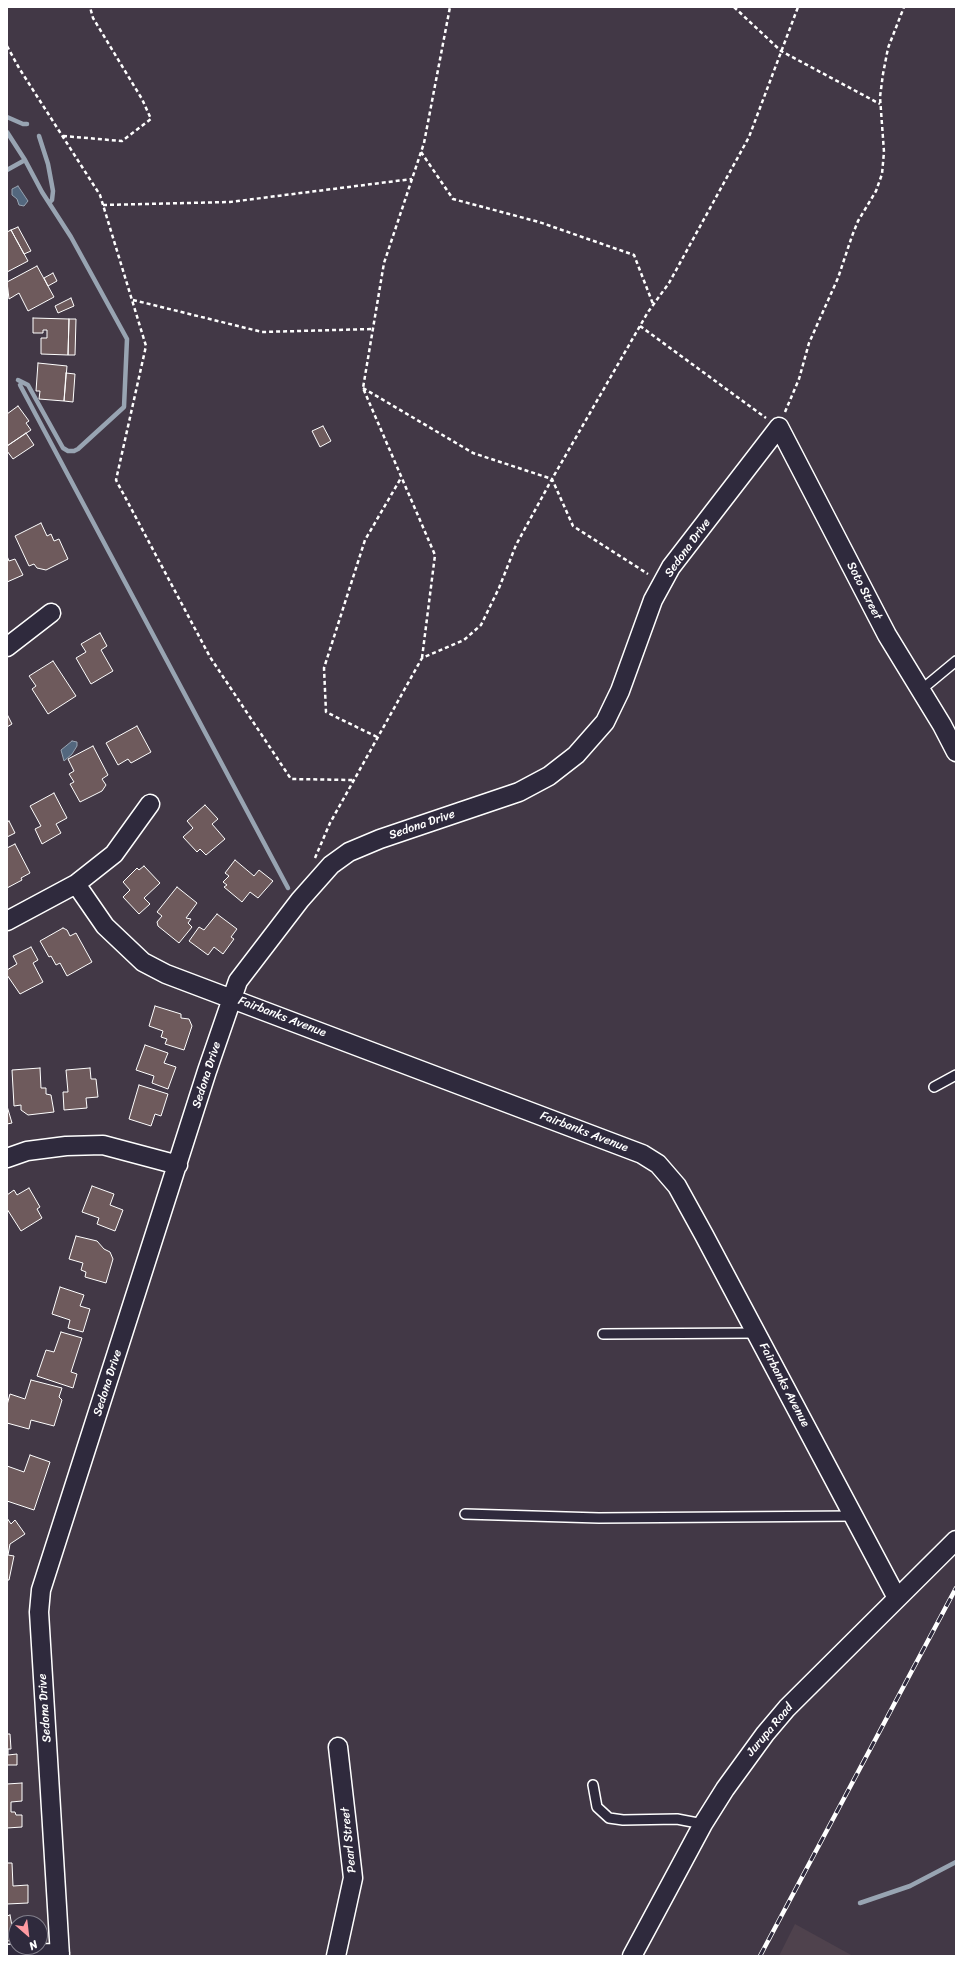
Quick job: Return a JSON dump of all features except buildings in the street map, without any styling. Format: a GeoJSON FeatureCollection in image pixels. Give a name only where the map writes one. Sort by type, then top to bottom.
{"type":"FeatureCollection","features":[{"type":"Feature","properties":{"kind":"street","name":"Sedona Drive"},"geometry":{"type":"LineString","coordinates":[[60,1954],[39,1612],[42,1590],[238,981],[300,900],[331,865],[349,852],[380,839],[519,792],[550,776],[576,755],[605,722],[620,691],[653,600],[671,567],[779,427]]}},
{"type":"Feature","properties":{"kind":"street","name":"Soto Street"},"geometry":{"type":"LineString","coordinates":[[779,427],[887,635],[942,725],[956,752]]}},
{"type":"Feature","properties":{"kind":"street"},"geometry":{"type":"LineString","coordinates":[[7,647],[51,613]]}},
{"type":"Feature","properties":{"kind":"street"},"geometry":{"type":"LineString","coordinates":[[7,921],[76,884],[114,854],[150,804]]}},
{"type":"Feature","properties":{"kind":"street","name":"Fairbanks Avenue"},"geometry":{"type":"LineString","coordinates":[[76,884],[105,926],[143,962],[166,974],[650,1158],[666,1172],[677,1186],[897,1598]]}},
{"type":"Feature","properties":{"kind":"street"},"geometry":{"type":"LineString","coordinates":[[7,1158],[27,1151],[58,1147],[103,1146],[178,1165]]}},
{"type":"Feature","properties":{"kind":"street","name":"Jurupa Road"},"geometry":{"type":"LineString","coordinates":[[632,1956],[703,1824],[747,1757],[787,1708],[956,1540]]}},
{"type":"Feature","properties":{"kind":"street","name":"Pearl Street"},"geometry":{"type":"LineString","coordinates":[[336,1956],[353,1878],[338,1747]]}},
{"type":"Feature","properties":{"kind":"street"},"geometry":{"type":"LineString","coordinates":[[7,1954],[60,1954]]}},
{"type":"Feature","properties":{"kind":"lane"},"geometry":{"type":"LineString","coordinates":[[921,690],[956,661]]}},
{"type":"Feature","properties":{"kind":"lane"},"geometry":{"type":"LineString","coordinates":[[934,1087],[956,1075]]}},
{"type":"Feature","properties":{"kind":"lane"},"geometry":{"type":"LineString","coordinates":[[603,1334],[756,1333]]}},
{"type":"Feature","properties":{"kind":"lane"},"geometry":{"type":"LineString","coordinates":[[465,1514],[598,1518],[853,1516]]}},
{"type":"Feature","properties":{"kind":"lane"},"geometry":{"type":"LineString","coordinates":[[593,1785],[597,1807],[609,1818],[623,1820],[677,1819],[703,1824]]}},
{"type":"Feature","properties":{"kind":"path"},"geometry":{"type":"LineString","coordinates":[[62,136],[122,141],[151,119],[142,99],[93,18],[90,7]]}},
{"type":"Feature","properties":{"kind":"path"},"geometry":{"type":"LineString","coordinates":[[315,861],[316,855],[330,823],[422,658],[435,555],[363,388],[384,263],[421,152],[450,7]]}},
{"type":"Feature","properties":{"kind":"path"},"geometry":{"type":"LineString","coordinates":[[734,7],[781,51],[880,104]]}},
{"type":"Feature","properties":{"kind":"path"},"geometry":{"type":"LineString","coordinates":[[422,658],[464,640],[481,625],[499,588],[516,545],[552,479],[640,326],[669,283],[749,137],[798,7]]}},
{"type":"Feature","properties":{"kind":"path"},"geometry":{"type":"LineString","coordinates":[[640,326],[779,427],[799,379],[809,343],[838,278],[858,221],[876,192],[882,174],[884,152],[880,104],[883,74],[888,48],[904,7]]}},
{"type":"Feature","properties":{"kind":"path"},"geometry":{"type":"LineString","coordinates":[[7,46],[100,195],[146,346],[116,480],[210,657],[291,779],[353,780]]}},
{"type":"Feature","properties":{"kind":"path"},"geometry":{"type":"LineString","coordinates":[[421,152],[453,199],[539,222],[634,255],[654,304]]}},
{"type":"Feature","properties":{"kind":"path"},"geometry":{"type":"LineString","coordinates":[[103,205],[230,202],[412,179]]}},
{"type":"Feature","properties":{"kind":"path"},"geometry":{"type":"LineString","coordinates":[[132,300],[262,332],[373,329]]}},
{"type":"Feature","properties":{"kind":"path"},"geometry":{"type":"LineString","coordinates":[[363,388],[473,453],[552,479],[573,526],[662,583]]}},
{"type":"Feature","properties":{"kind":"path"},"geometry":{"type":"LineString","coordinates":[[377,737],[326,712],[324,668],[365,540],[402,478]]}},
{"type":"Feature","properties":{"kind":"shaded area"},"geometry":{"type":"Polygon","coordinates":[[[795,1924],[853,1956],[779,1956],[795,1924]]]}},
{"type":"Feature","properties":{"kind":"water"},"geometry":{"type":"Polygon","coordinates":[[[18,186],[28,201],[24,206],[19,205],[17,199],[12,195],[12,189],[18,186]]]}},
{"type":"Feature","properties":{"kind":"water"},"geometry":{"type":"Polygon","coordinates":[[[72,741],[77,742],[77,746],[72,754],[64,761],[61,750],[72,741]]]}},
{"type":"Feature","properties":{"kind":"waterway"},"geometry":{"type":"LineString","coordinates":[[7,117],[23,124],[27,124]]}},
{"type":"Feature","properties":{"kind":"waterway"},"geometry":{"type":"LineString","coordinates":[[7,132],[25,160]]}},
{"type":"Feature","properties":{"kind":"waterway"},"geometry":{"type":"LineString","coordinates":[[39,136],[48,164],[53,191],[52,200],[49,203]]}},
{"type":"Feature","properties":{"kind":"waterway"},"geometry":{"type":"LineString","coordinates":[[7,170],[25,160],[42,192],[71,237],[127,339],[124,407],[74,451],[68,451],[63,448],[28,385],[18,380]]}},
{"type":"Feature","properties":{"kind":"waterway"},"geometry":{"type":"LineString","coordinates":[[20,385],[288,888]]}},
{"type":"Feature","properties":{"kind":"waterway"},"geometry":{"type":"LineString","coordinates":[[860,1903],[910,1886],[956,1862]]}},
{"type":"Feature","properties":{"kind":"railway"},"geometry":{"type":"LineString","coordinates":[[760,1956],[956,1588]]}}]}
